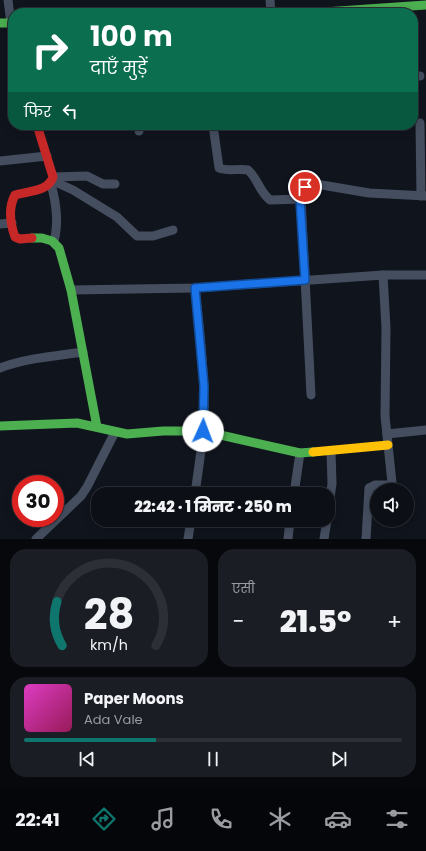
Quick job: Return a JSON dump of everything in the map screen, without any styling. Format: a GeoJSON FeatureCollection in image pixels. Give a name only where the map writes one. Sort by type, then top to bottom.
{"type":"FeatureCollection","features":[{"type":"Feature","properties":{"kind":"street"},"geometry":{"type":"LineString","coordinates":[[382,8],[426,5]]}},
{"type":"Feature","properties":{"kind":"street"},"geometry":{"type":"LineString","coordinates":[[311,395],[300,199],[305,187],[316,184],[369,194],[424,196],[420,123]]}},
{"type":"Feature","properties":{"kind":"street"},"geometry":{"type":"LineString","coordinates":[[39,130],[47,156],[54,195],[57,226],[54,241]]}},
{"type":"Feature","properties":{"kind":"street"},"geometry":{"type":"LineString","coordinates":[[214,130],[219,168],[224,170],[241,168],[248,170],[257,180],[262,194],[270,200],[300,199]]}},
{"type":"Feature","properties":{"kind":"street"},"geometry":{"type":"LineString","coordinates":[[0,161],[47,156]]}},
{"type":"Feature","properties":{"kind":"street"},"geometry":{"type":"LineString","coordinates":[[97,427],[71,290],[59,248],[54,241],[44,239],[20,239],[15,237],[12,223],[11,203],[15,195],[52,181],[87,176],[103,184],[115,184]]}},
{"type":"Feature","properties":{"kind":"street"},"geometry":{"type":"LineString","coordinates":[[52,181],[73,190],[117,217],[137,236],[153,236],[173,230]]}},
{"type":"Feature","properties":{"kind":"street"},"geometry":{"type":"LineString","coordinates":[[0,224],[12,223]]}},
{"type":"Feature","properties":{"kind":"street"},"geometry":{"type":"LineString","coordinates":[[71,290],[195,288],[305,280],[426,275]]}},
{"type":"Feature","properties":{"kind":"street"},"geometry":{"type":"LineString","coordinates":[[366,539],[369,488],[375,485],[390,485],[392,483],[384,397],[386,328],[383,276]]}},
{"type":"Feature","properties":{"kind":"street"},"geometry":{"type":"LineString","coordinates":[[195,288],[204,386],[203,431],[196,487]]}},
{"type":"Feature","properties":{"kind":"street"},"geometry":{"type":"LineString","coordinates":[[0,368],[16,362],[83,352]]}},
{"type":"Feature","properties":{"kind":"street"},"geometry":{"type":"LineString","coordinates":[[0,426],[77,423],[127,434],[163,431],[203,431],[300,453],[388,445]]}},
{"type":"Feature","properties":{"kind":"street"},"geometry":{"type":"LineString","coordinates":[[387,434],[426,430]]}},
{"type":"Feature","properties":{"kind":"street"},"geometry":{"type":"LineString","coordinates":[[36,539],[81,496],[115,432]]}},
{"type":"Feature","properties":{"kind":"street"},"geometry":{"type":"LineString","coordinates":[[330,451],[332,473],[330,487]]}},
{"type":"Feature","properties":{"kind":"street"},"geometry":{"type":"LineString","coordinates":[[295,487],[300,453]]}},
{"type":"Feature","properties":{"kind":"street"},"geometry":{"type":"LineString","coordinates":[[188,539],[190,527]]}},
{"type":"Feature","properties":{"kind":"street"},"geometry":{"type":"LineString","coordinates":[[288,539],[289,527]]}},
{"type":"Feature","properties":{"kind":"street"},"geometry":{"type":"LineString","coordinates":[[324,539],[326,527]]}},
{"type":"Feature","properties":{"kind":"traffic: fast"},"geometry":{"type":"LineString","coordinates":[[382,8],[426,5]]}},
{"type":"Feature","properties":{"kind":"traffic: fast"},"geometry":{"type":"LineString","coordinates":[[0,23],[8,23]]}},
{"type":"Feature","properties":{"kind":"traffic: fast"},"geometry":{"type":"LineString","coordinates":[[32,238],[42,238],[52,241],[59,248],[71,290],[97,427]]}},
{"type":"Feature","properties":{"kind":"traffic: fast"},"geometry":{"type":"LineString","coordinates":[[0,426],[77,423],[127,434],[163,431],[203,431],[300,453],[313,452]]}},
{"type":"Feature","properties":{"kind":"traffic: slow"},"geometry":{"type":"LineString","coordinates":[[313,452],[388,445]]}},
{"type":"Feature","properties":{"kind":"traffic: jam"},"geometry":{"type":"LineString","coordinates":[[32,238],[20,239],[15,237],[11,221],[11,205],[15,195],[47,186],[53,177],[39,130]]}},
{"type":"Feature","properties":{"kind":"route"},"geometry":{"type":"LineString","coordinates":[[203,431],[204,386],[195,288],[305,280],[300,199],[305,187]]}}]}
